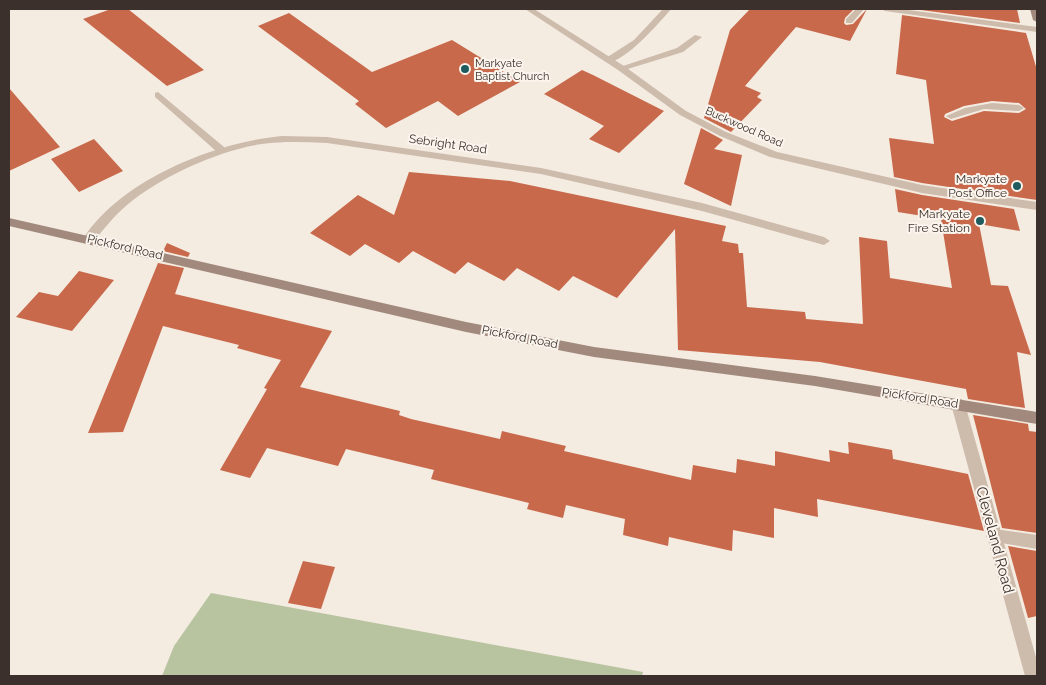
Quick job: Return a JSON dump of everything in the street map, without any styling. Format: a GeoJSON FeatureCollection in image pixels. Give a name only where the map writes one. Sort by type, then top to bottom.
{"type":"FeatureCollection","features":[{"type":"Feature","properties":{"kind":"street","name":"Buckwood Road"},"geometry":{"type":"LineString","coordinates":[[529,9],[621,68],[683,113],[723,134],[774,155],[922,189],[1037,206]]}},
{"type":"Feature","properties":{"kind":"street"},"geometry":{"type":"LineString","coordinates":[[609,60],[637,42],[668,9]]}},
{"type":"Feature","properties":{"kind":"street"},"geometry":{"type":"LineString","coordinates":[[850,20],[860,9]]}},
{"type":"Feature","properties":{"kind":"street"},"geometry":{"type":"LineString","coordinates":[[885,9],[1037,30]]}},
{"type":"Feature","properties":{"kind":"street"},"geometry":{"type":"LineString","coordinates":[[1035,9],[1037,20]]}},
{"type":"Feature","properties":{"kind":"street"},"geometry":{"type":"LineString","coordinates":[[621,68],[680,50],[698,37]]}},
{"type":"Feature","properties":{"kind":"street"},"geometry":{"type":"LineString","coordinates":[[158,95],[220,149]]}},
{"type":"Feature","properties":{"kind":"street"},"geometry":{"type":"LineString","coordinates":[[951,116],[970,107],[986,105],[1019,108]]}},
{"type":"Feature","properties":{"kind":"street","name":"Sebright Road"},"geometry":{"type":"LineString","coordinates":[[90,239],[113,213],[140,191],[180,168],[220,149],[260,141],[295,137],[533,170],[702,207],[824,241]]}},
{"type":"Feature","properties":{"kind":"street","name":"Pickford Road"},"geometry":{"type":"LineString","coordinates":[[9,222],[90,239],[392,310],[594,352],[815,380],[1037,418]]}},
{"type":"Feature","properties":{"kind":"street","name":"Cleveland Road"},"geometry":{"type":"LineString","coordinates":[[958,404],[1033,676]]}},
{"type":"Feature","properties":{"kind":"street"},"geometry":{"type":"LineString","coordinates":[[994,536],[1037,542]]}},
{"type":"Feature","properties":{"kind":"green space"},"geometry":{"type":"Polygon","coordinates":[[[211,593],[643,672],[642,676],[162,676],[174,646],[211,593]]]}},
{"type":"Feature","properties":{"kind":"building"},"geometry":{"type":"Polygon","coordinates":[[[111,9],[128,9],[204,70],[167,86],[83,19],[111,9]]]}},
{"type":"Feature","properties":{"kind":"building"},"geometry":{"type":"Polygon","coordinates":[[[750,9],[854,9],[845,18],[844,23],[846,25],[853,24],[867,9],[850,41],[796,27],[745,86],[761,93],[757,97],[762,100],[731,132],[704,118],[730,30],[750,9]]]}},
{"type":"Feature","properties":{"kind":"building"},"geometry":{"type":"Polygon","coordinates":[[[913,9],[1017,9],[1020,23],[913,9]]]}},
{"type":"Feature","properties":{"kind":"building"},"geometry":{"type":"Polygon","coordinates":[[[289,13],[372,72],[452,40],[520,82],[458,116],[438,101],[386,128],[355,104],[359,101],[258,26],[289,13]]]}},
{"type":"Feature","properties":{"kind":"building"},"geometry":{"type":"Polygon","coordinates":[[[902,15],[1026,33],[1037,70],[1037,200],[894,177],[889,138],[934,144],[926,80],[896,74],[902,15]],[[992,101],[964,106],[945,114],[944,117],[952,121],[984,111],[1019,113],[1026,109],[1019,103],[992,101]]]}},
{"type":"Feature","properties":{"kind":"building"},"geometry":{"type":"Polygon","coordinates":[[[582,70],[664,111],[619,153],[589,139],[604,126],[544,94],[582,70]]]}},
{"type":"Feature","properties":{"kind":"building"},"geometry":{"type":"Polygon","coordinates":[[[9,88],[60,147],[9,171],[9,88]]]}},
{"type":"Feature","properties":{"kind":"building"},"geometry":{"type":"Polygon","coordinates":[[[701,128],[723,140],[714,149],[742,155],[731,206],[684,184],[701,128]]]}},
{"type":"Feature","properties":{"kind":"building"},"geometry":{"type":"Polygon","coordinates":[[[94,139],[123,171],[79,192],[51,159],[94,139]]]}},
{"type":"Feature","properties":{"kind":"building"},"geometry":{"type":"Polygon","coordinates":[[[409,172],[510,181],[726,226],[722,241],[738,244],[739,253],[743,253],[747,307],[805,312],[806,319],[863,324],[859,237],[887,241],[890,278],[952,288],[941,219],[898,212],[895,189],[1014,209],[1020,231],[979,224],[991,285],[1008,286],[1031,355],[1017,352],[1025,408],[968,399],[966,389],[820,362],[678,350],[675,229],[617,298],[573,276],[559,291],[517,268],[504,281],[468,262],[455,274],[413,251],[399,263],[365,244],[350,256],[310,233],[358,195],[394,215],[409,172]]]}},
{"type":"Feature","properties":{"kind":"building"},"geometry":{"type":"Polygon","coordinates":[[[167,243],[190,253],[188,257],[163,251],[167,243]]]}},
{"type":"Feature","properties":{"kind":"building"},"geometry":{"type":"Polygon","coordinates":[[[158,263],[184,268],[175,294],[332,331],[300,387],[400,411],[399,415],[411,419],[500,439],[502,431],[566,446],[564,451],[691,480],[693,465],[736,473],[737,459],[775,466],[775,451],[830,462],[829,450],[849,454],[848,442],[892,450],[893,459],[968,474],[984,531],[817,499],[818,517],[774,508],[774,538],[733,530],[732,551],[669,537],[668,546],[623,535],[625,519],[566,505],[563,518],[527,509],[529,503],[431,479],[434,470],[346,449],[338,466],[267,448],[250,478],[220,470],[267,389],[264,388],[281,360],[237,348],[239,345],[163,326],[123,432],[88,433],[158,263]]]}},
{"type":"Feature","properties":{"kind":"building"},"geometry":{"type":"Polygon","coordinates":[[[79,271],[114,280],[72,331],[16,317],[39,292],[58,296],[79,271]]]}},
{"type":"Feature","properties":{"kind":"building"},"geometry":{"type":"Polygon","coordinates":[[[973,415],[1028,424],[1029,431],[1037,432],[1037,533],[1002,528],[973,415]]]}},
{"type":"Feature","properties":{"kind":"building"},"geometry":{"type":"Polygon","coordinates":[[[1008,546],[1037,551],[1037,616],[1028,618],[1008,546]]]}},
{"type":"Feature","properties":{"kind":"building"},"geometry":{"type":"Polygon","coordinates":[[[303,561],[335,567],[321,609],[288,603],[303,561]]]}},
{"type":"Feature","properties":{"kind":"place","name":"Markyate Baptist Church"},"geometry":{"type":"Point","coordinates":[465,69]}},
{"type":"Feature","properties":{"kind":"place","name":"Markyate Post Office"},"geometry":{"type":"Point","coordinates":[1017,186]}},
{"type":"Feature","properties":{"kind":"place","name":"Markyate Fire Station"},"geometry":{"type":"Point","coordinates":[980,221]}}]}
